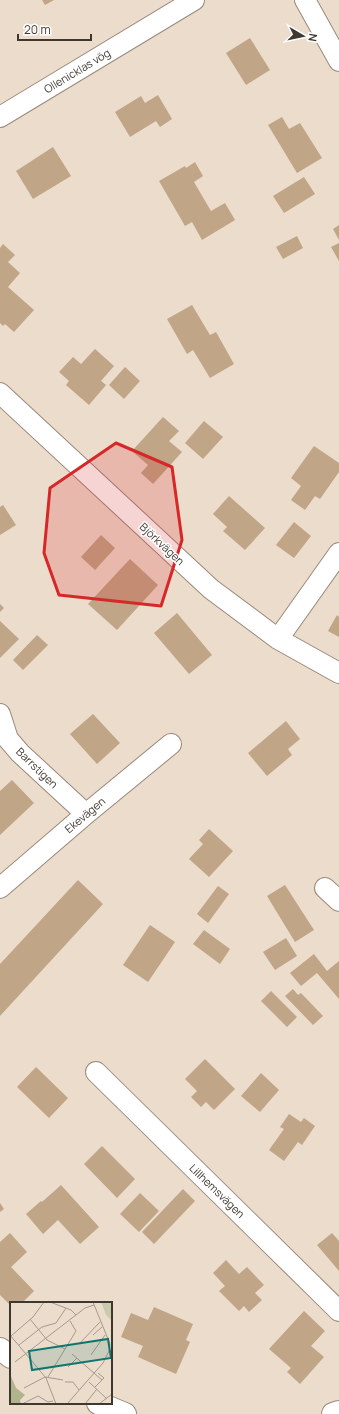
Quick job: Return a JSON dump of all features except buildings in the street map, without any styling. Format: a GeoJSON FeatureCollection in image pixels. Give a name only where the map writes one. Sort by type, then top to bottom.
{"type":"FeatureCollection","features":[{"type":"Feature","properties":{"kind":"street","name":"Ollenicklas vög"},"geometry":{"type":"LineString","coordinates":[[0,117],[194,0]]}},
{"type":"Feature","properties":{"kind":"street"},"geometry":{"type":"LineString","coordinates":[[305,0],[339,61]]}},
{"type":"Feature","properties":{"kind":"street","name":"Björkvägen"},"geometry":{"type":"LineString","coordinates":[[0,393],[211,589],[278,639],[339,673]]}},
{"type":"Feature","properties":{"kind":"street"},"geometry":{"type":"LineString","coordinates":[[278,639],[339,553]]}},
{"type":"Feature","properties":{"kind":"street","name":"Barrstigen"},"geometry":{"type":"LineString","coordinates":[[0,714],[8,739],[20,753],[86,814]]}},
{"type":"Feature","properties":{"kind":"street","name":"Ekevägen"},"geometry":{"type":"LineString","coordinates":[[0,888],[86,814],[171,744]]}},
{"type":"Feature","properties":{"kind":"street","name":"Lillhemsvägen"},"geometry":{"type":"LineString","coordinates":[[96,1072],[339,1311]]}},
{"type":"Feature","properties":{"kind":"street"},"geometry":{"type":"LineString","coordinates":[[0,1349],[10,1356]]}},
{"type":"Feature","properties":{"kind":"street"},"geometry":{"type":"LineString","coordinates":[[100,1404],[125,1414]]}},
{"type":"Feature","properties":{"kind":"street"},"geometry":{"type":"LineString","coordinates":[[333,1414],[339,1412]]}},
{"type":"Feature","properties":{"kind":"highlighted area"},"geometry":{"type":"Polygon","coordinates":[[[116,443],[172,467],[182,540],[161,606],[59,595],[44,553],[50,488],[116,443]]]}}]}
